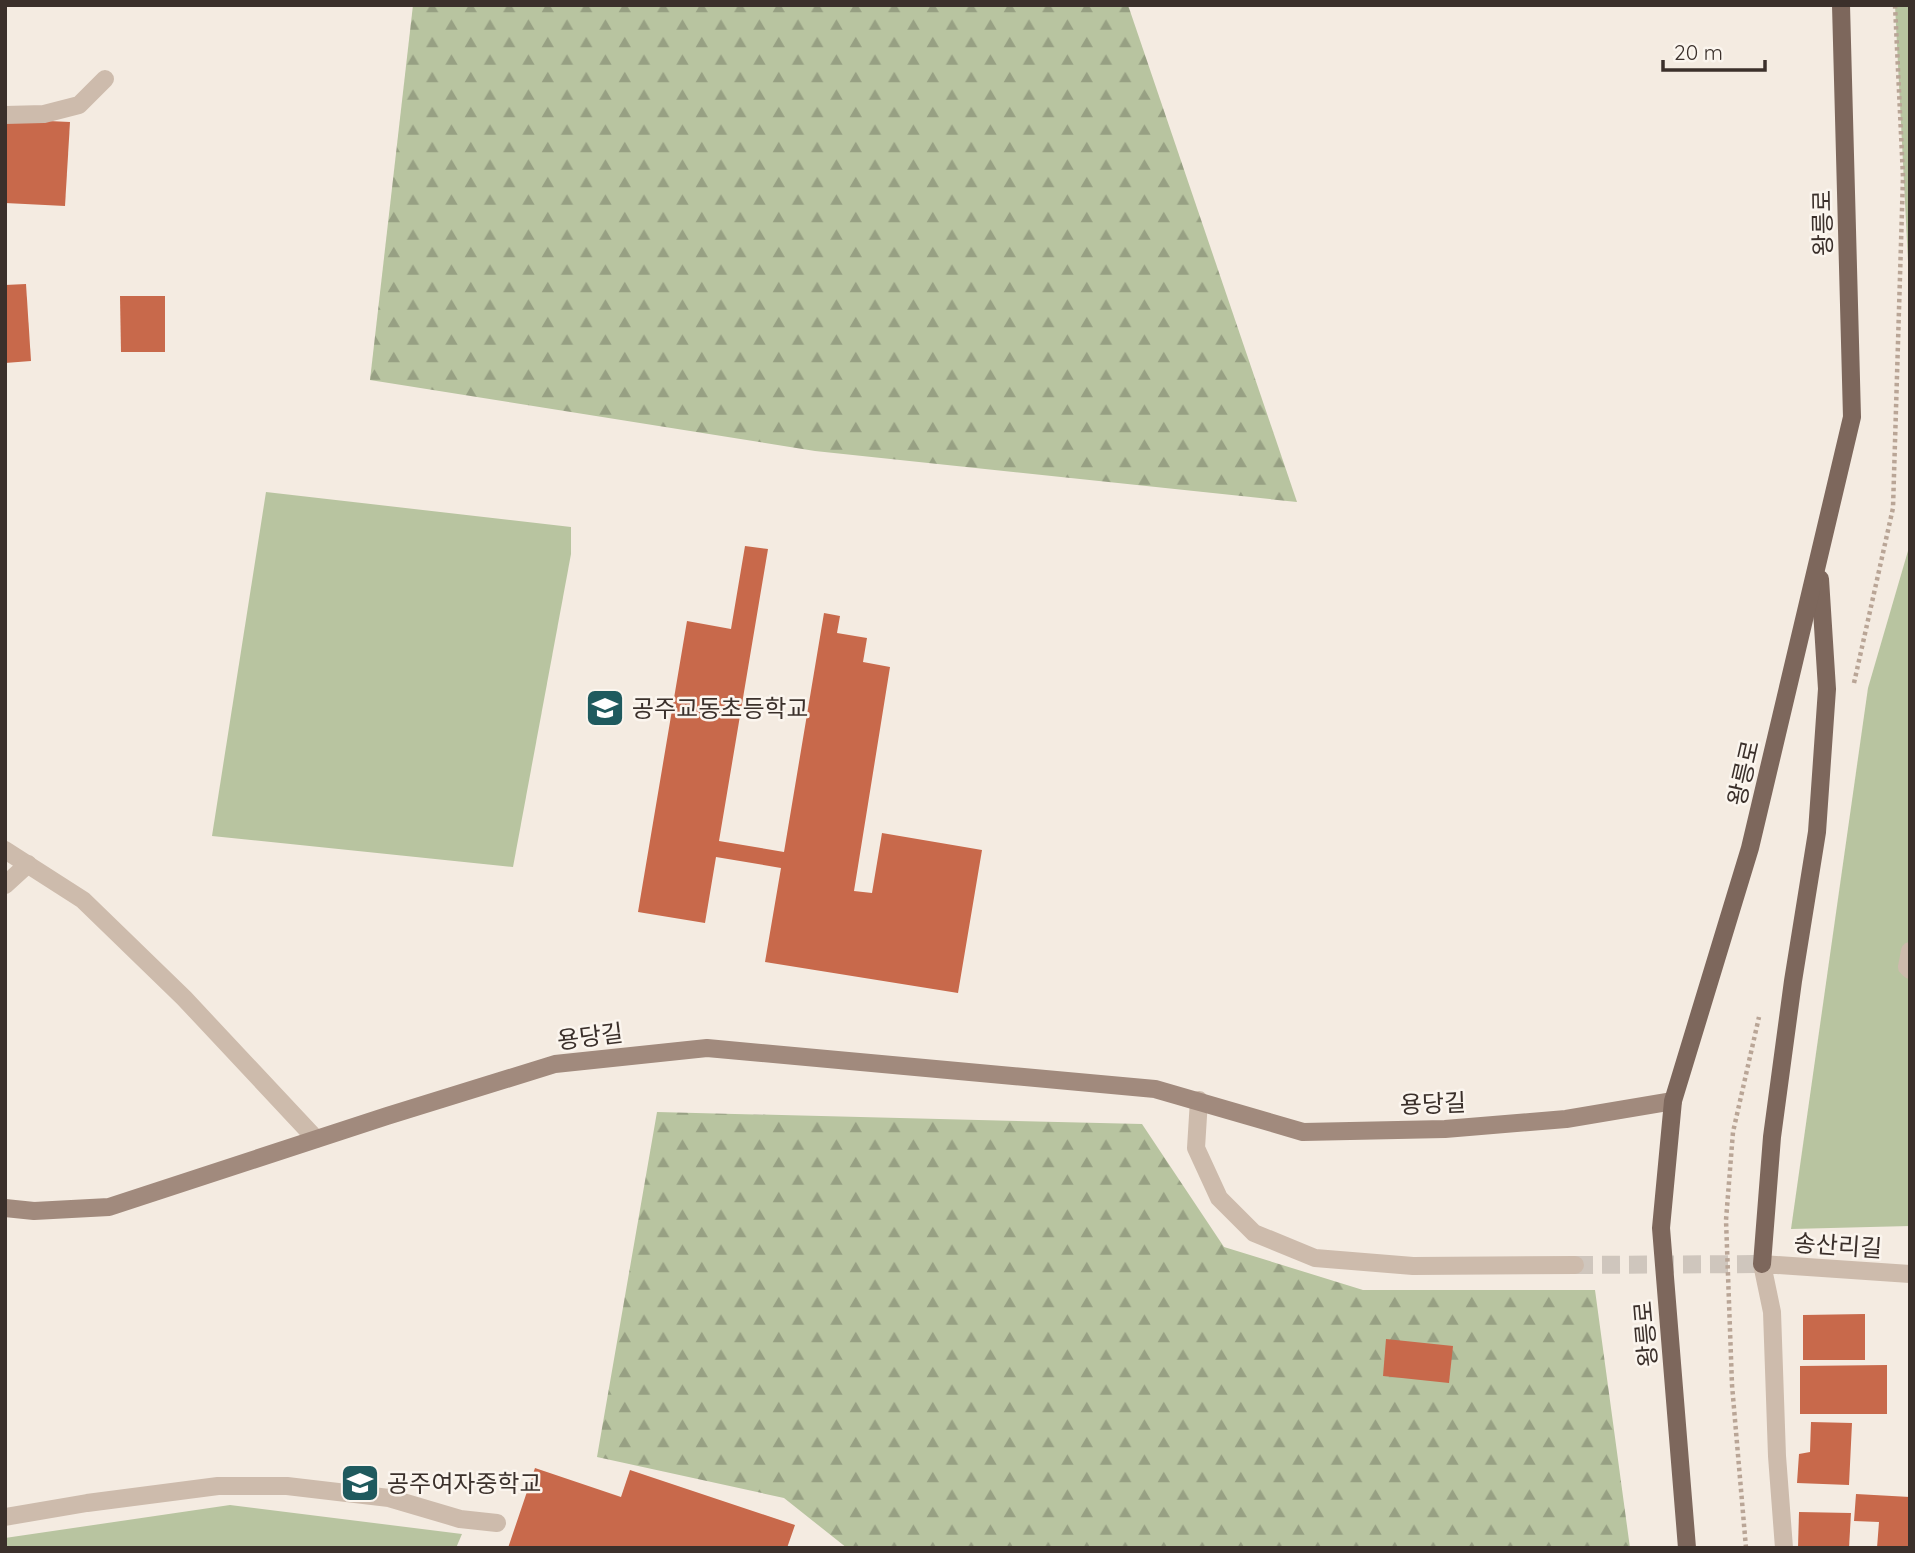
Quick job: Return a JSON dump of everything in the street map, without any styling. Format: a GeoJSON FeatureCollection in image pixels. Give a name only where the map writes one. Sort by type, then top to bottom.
{"type":"FeatureCollection","features":[{"type":"Feature","properties":{"kind":"main road","name":"왕릉로"},"geometry":{"type":"LineString","coordinates":[[1687,1548],[1661,1228],[1673,1101],[1750,848],[1852,417],[1841,5]]}},
{"type":"Feature","properties":{"kind":"main road"},"geometry":{"type":"LineString","coordinates":[[1762,1264],[1772,1137],[1817,832],[1827,689],[1818,562]]}},
{"type":"Feature","properties":{"kind":"street"},"geometry":{"type":"LineString","coordinates":[[5,115],[44,114],[79,105],[105,79]]}},
{"type":"Feature","properties":{"kind":"street"},"geometry":{"type":"LineString","coordinates":[[5,850],[83,900],[184,998],[316,1139]]}},
{"type":"Feature","properties":{"kind":"street"},"geometry":{"type":"LineString","coordinates":[[5,885],[28,864]]}},
{"type":"Feature","properties":{"kind":"street"},"geometry":{"type":"LineString","coordinates":[[1910,951],[1907,967],[1910,970]]}},
{"type":"Feature","properties":{"kind":"street","name":"용당길"},"geometry":{"type":"LineString","coordinates":[[5,1208],[34,1211],[109,1207],[555,1063],[707,1048],[1155,1089],[1303,1132],[1445,1129],[1566,1119],[1673,1101]]}},
{"type":"Feature","properties":{"kind":"street"},"geometry":{"type":"LineString","coordinates":[[1199,1100],[1196,1148],[1219,1198],[1254,1233],[1315,1258],[1413,1266],[1575,1265]]}},
{"type":"Feature","properties":{"kind":"street"},"geometry":{"type":"LineString","coordinates":[[1762,1264],[1772,1312],[1777,1456],[1784,1548]]}},
{"type":"Feature","properties":{"kind":"street","name":"송산리길"},"geometry":{"type":"LineString","coordinates":[[1762,1264],[1910,1274]]}},
{"type":"Feature","properties":{"kind":"street"},"geometry":{"type":"LineString","coordinates":[[5,1517],[218,1486],[287,1486],[389,1498],[460,1519],[497,1523]]}},
{"type":"Feature","properties":{"kind":"green space"},"geometry":{"type":"Polygon","coordinates":[[[413,5],[1128,5],[1297,502],[815,451],[370,380],[413,5]]]}},
{"type":"Feature","properties":{"kind":"green space"},"geometry":{"type":"Polygon","coordinates":[[[1895,5],[1910,5],[1910,301],[1895,5]]]}},
{"type":"Feature","properties":{"kind":"green space"},"geometry":{"type":"Polygon","coordinates":[[[266,492],[571,527],[571,554],[513,867],[212,836],[266,492]]]}},
{"type":"Feature","properties":{"kind":"green space"},"geometry":{"type":"Polygon","coordinates":[[[1910,544],[1910,1226],[1791,1229],[1868,688],[1910,544]]]}},
{"type":"Feature","properties":{"kind":"green space"},"geometry":{"type":"Polygon","coordinates":[[[657,1112],[1142,1124],[1224,1247],[1363,1290],[1595,1290],[1630,1548],[847,1548],[784,1498],[597,1457],[657,1112]]]}},
{"type":"Feature","properties":{"kind":"green space"},"geometry":{"type":"Polygon","coordinates":[[[230,1505],[462,1534],[456,1548],[5,1548],[5,1538],[230,1505]]]}},
{"type":"Feature","properties":{"kind":"building"},"geometry":{"type":"Polygon","coordinates":[[[5,119],[70,122],[65,206],[5,203],[5,119]]]}},
{"type":"Feature","properties":{"kind":"building"},"geometry":{"type":"Polygon","coordinates":[[[26,284],[31,361],[5,363],[5,285],[26,284]]]}},
{"type":"Feature","properties":{"kind":"building"},"geometry":{"type":"Polygon","coordinates":[[[120,296],[165,296],[165,352],[121,352],[120,296]]]}},
{"type":"Feature","properties":{"kind":"building"},"geometry":{"type":"Polygon","coordinates":[[[745,546],[768,549],[719,841],[784,852],[824,613],[840,616],[837,633],[867,638],[863,662],[890,667],[854,891],[872,893],[882,833],[982,850],[958,993],[765,962],[781,868],[716,857],[705,923],[638,912],[687,621],[731,629],[745,546]]]}},
{"type":"Feature","properties":{"kind":"building"},"geometry":{"type":"Polygon","coordinates":[[[1865,1314],[1865,1360],[1803,1360],[1803,1315],[1865,1314]]]}},
{"type":"Feature","properties":{"kind":"building"},"geometry":{"type":"Polygon","coordinates":[[[1386,1339],[1453,1346],[1449,1383],[1383,1376],[1386,1339]]]}},
{"type":"Feature","properties":{"kind":"building"},"geometry":{"type":"Polygon","coordinates":[[[1887,1365],[1887,1414],[1800,1414],[1800,1366],[1887,1365]]]}},
{"type":"Feature","properties":{"kind":"building"},"geometry":{"type":"Polygon","coordinates":[[[1811,1422],[1852,1423],[1849,1485],[1797,1483],[1799,1454],[1810,1452],[1811,1422]]]}},
{"type":"Feature","properties":{"kind":"building"},"geometry":{"type":"Polygon","coordinates":[[[535,1468],[621,1497],[630,1470],[795,1525],[787,1548],[508,1548],[535,1468]]]}},
{"type":"Feature","properties":{"kind":"building"},"geometry":{"type":"Polygon","coordinates":[[[1856,1494],[1910,1497],[1910,1548],[1877,1548],[1879,1522],[1854,1521],[1856,1494]]]}},
{"type":"Feature","properties":{"kind":"building"},"geometry":{"type":"Polygon","coordinates":[[[1799,1512],[1851,1513],[1849,1548],[1798,1548],[1799,1512]]]}},
{"type":"Feature","properties":{"kind":"tunnel"},"geometry":{"type":"LineString","coordinates":[[1575,1265],[1762,1264]]}},
{"type":"Feature","properties":{"kind":"place","name":"공주교동초등학교"},"geometry":{"type":"Point","coordinates":[605,708]}},
{"type":"Feature","properties":{"kind":"place","name":"공주여자중학교"},"geometry":{"type":"Point","coordinates":[360,1483]}}]}
